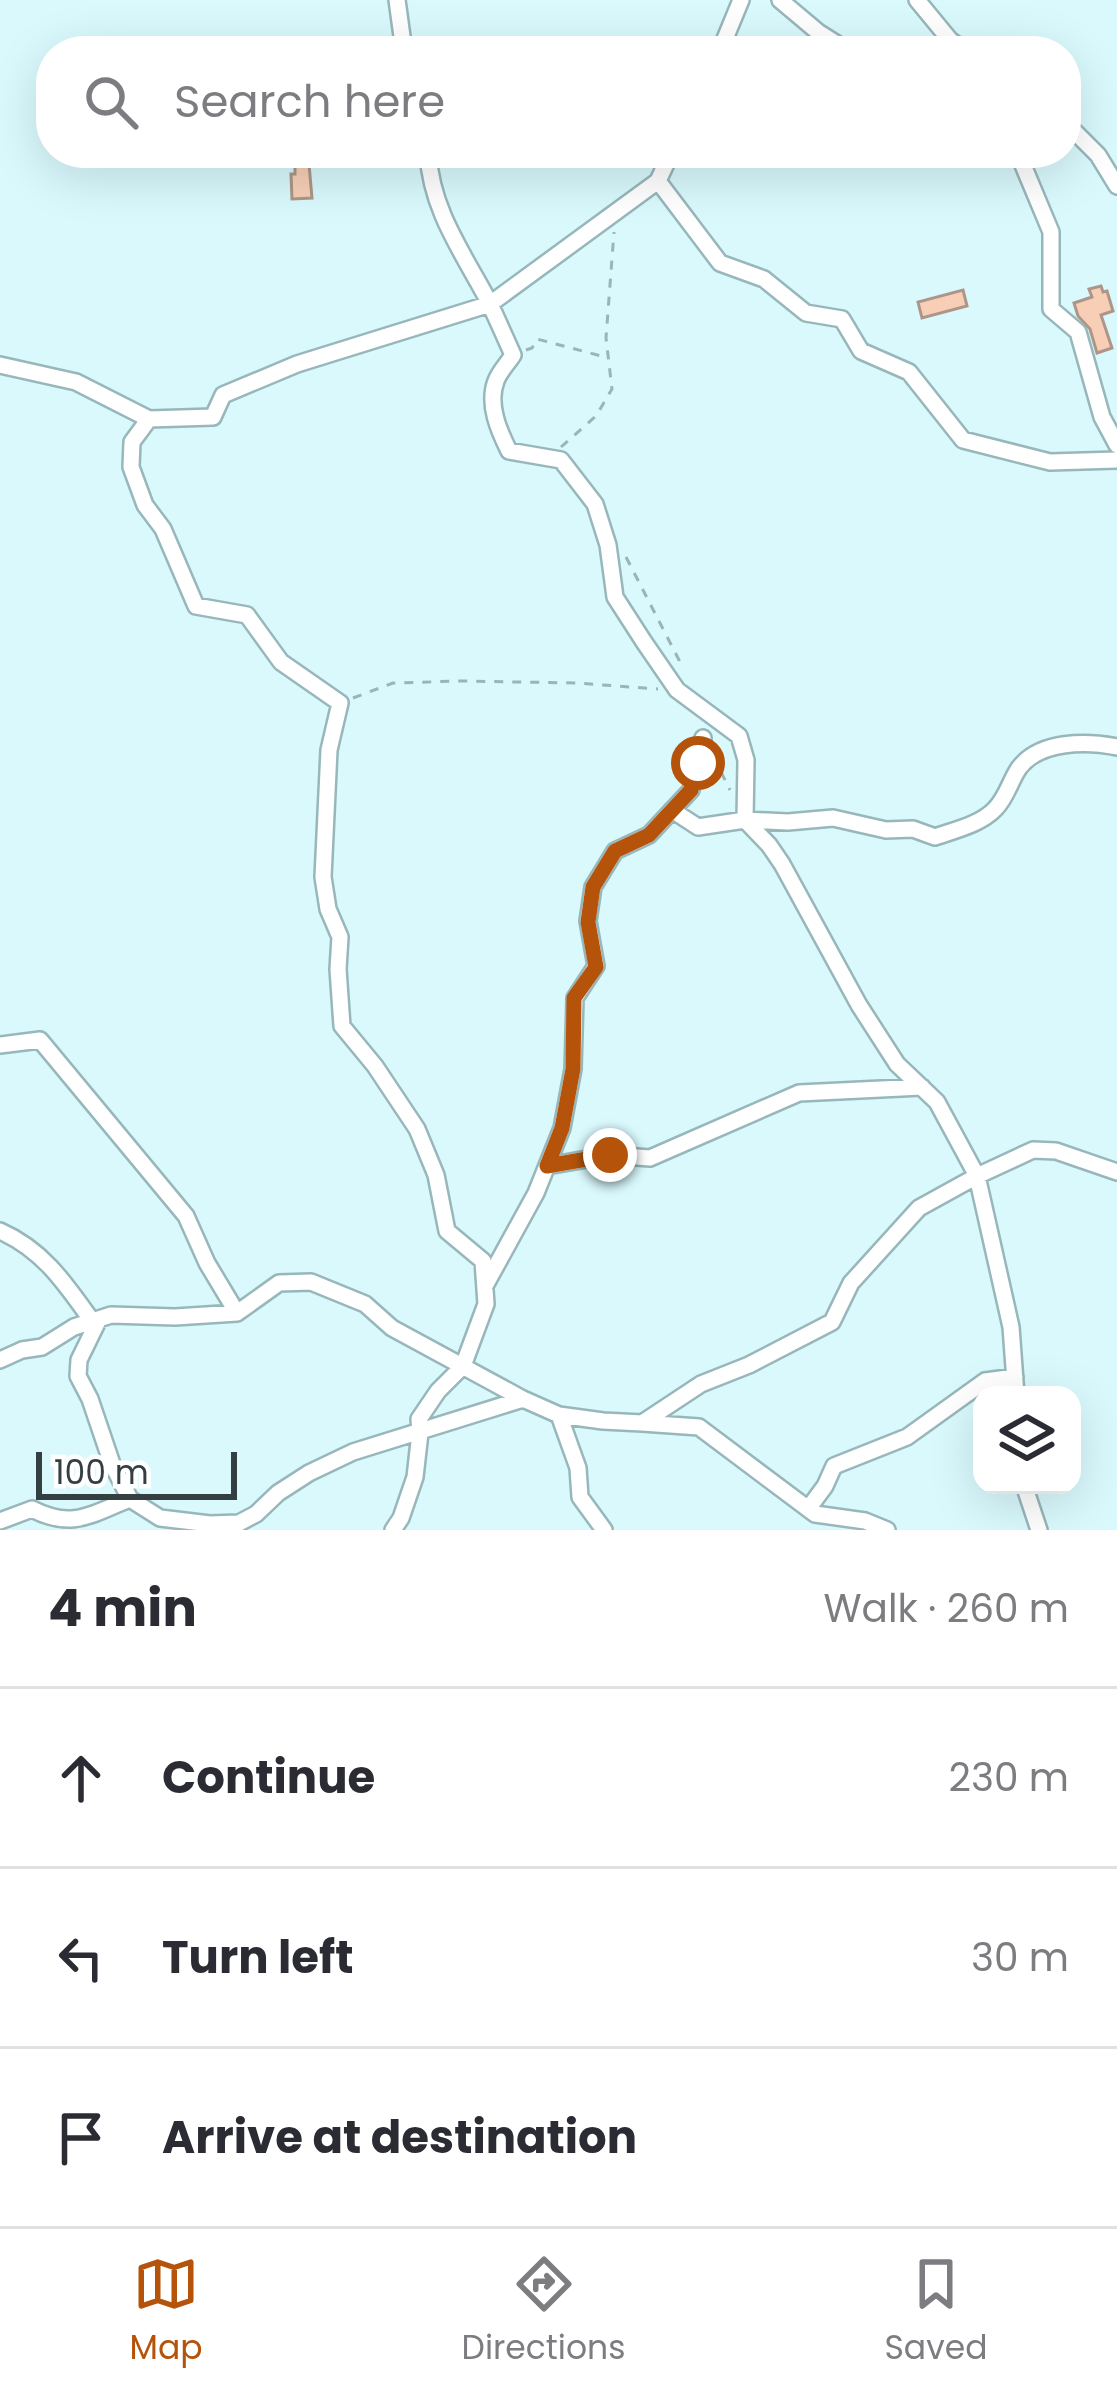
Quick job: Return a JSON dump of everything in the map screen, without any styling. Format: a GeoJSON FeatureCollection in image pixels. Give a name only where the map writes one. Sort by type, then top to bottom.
{"type":"FeatureCollection","features":[{"type":"Feature","properties":{"kind":"street"},"geometry":{"type":"LineString","coordinates":[[397,0],[402,36]]}},
{"type":"Feature","properties":{"kind":"street"},"geometry":{"type":"LineString","coordinates":[[726,36],[742,0]]}},
{"type":"Feature","properties":{"kind":"street"},"geometry":{"type":"LineString","coordinates":[[780,0],[824,36]]}},
{"type":"Feature","properties":{"kind":"street"},"geometry":{"type":"LineString","coordinates":[[917,0],[947,36]]}},
{"type":"Feature","properties":{"kind":"street"},"geometry":{"type":"LineString","coordinates":[[1081,138],[1117,186]]}},
{"type":"Feature","properties":{"kind":"street"},"geometry":{"type":"LineString","coordinates":[[429,168],[440,215],[513,355],[495,382],[496,425],[508,451],[561,460],[595,504],[608,545],[616,597],[677,690],[739,736],[746,760],[745,820],[782,864],[897,1064],[938,1102],[977,1176],[1011,1327],[1015,1386],[985,1382],[979,1386]]}},
{"type":"Feature","properties":{"kind":"street"},"geometry":{"type":"LineString","coordinates":[[0,365],[76,382],[148,419],[213,417],[223,395],[278,372],[490,304],[658,181],[664,168]]}},
{"type":"Feature","properties":{"kind":"street"},"geometry":{"type":"LineString","coordinates":[[1024,168],[1051,232],[1051,309],[1078,332],[1102,417],[1117,445]]}},
{"type":"Feature","properties":{"kind":"street"},"geometry":{"type":"LineString","coordinates":[[658,181],[721,263],[764,279],[806,313],[842,319],[861,351],[909,372],[964,440],[1050,462],[1117,460]]}},
{"type":"Feature","properties":{"kind":"street"},"geometry":{"type":"LineString","coordinates":[[148,419],[132,442],[131,466],[145,505],[163,529],[196,606],[247,615],[281,662],[340,703],[328,749],[323,877],[328,909],[340,937],[342,1025],[417,1129],[436,1175],[447,1232],[483,1261],[486,1304],[463,1366],[438,1390],[419,1419],[415,1477],[393,1530]]}},
{"type":"Feature","properties":{"kind":"street"},"geometry":{"type":"LineString","coordinates":[[485,1286],[536,1193],[562,1128],[573,1069],[574,998],[596,967],[588,922],[593,887],[615,851],[649,835],[691,790],[704,738]]}},
{"type":"Feature","properties":{"kind":"street"},"geometry":{"type":"LineString","coordinates":[[672,810],[698,827],[745,820],[833,818],[886,830],[914,829],[935,837],[993,812],[1019,768],[1037,752],[1059,746],[1117,747]]}},
{"type":"Feature","properties":{"kind":"street"},"geometry":{"type":"LineString","coordinates":[[0,1046],[40,1040],[186,1216],[237,1313]]}},
{"type":"Feature","properties":{"kind":"street"},"geometry":{"type":"LineString","coordinates":[[547,1166],[610,1155],[650,1158],[800,1094],[922,1088]]}},
{"type":"Feature","properties":{"kind":"street"},"geometry":{"type":"LineString","coordinates":[[642,1423],[701,1384],[832,1322],[850,1283],[919,1208],[977,1176],[1033,1150],[1057,1151],[1117,1172]]}},
{"type":"Feature","properties":{"kind":"street"},"geometry":{"type":"LineString","coordinates":[[0,1231],[23,1241],[51,1265],[95,1320]]}},
{"type":"Feature","properties":{"kind":"street"},"geometry":{"type":"LineString","coordinates":[[0,1360],[42,1347],[74,1327],[111,1315],[237,1313],[279,1283],[311,1282],[365,1304],[392,1328],[560,1415],[699,1427],[815,1514],[865,1521],[887,1530]]}},
{"type":"Feature","properties":{"kind":"street"},"geometry":{"type":"LineString","coordinates":[[95,1320],[78,1376],[130,1499],[160,1518],[239,1523],[309,1473],[353,1452],[523,1399]]}},
{"type":"Feature","properties":{"kind":"street"},"geometry":{"type":"LineString","coordinates":[[808,1509],[834,1466],[907,1437],[973,1390]]}},
{"type":"Feature","properties":{"kind":"street"},"geometry":{"type":"LineString","coordinates":[[560,1415],[578,1468],[580,1497],[604,1530]]}},
{"type":"Feature","properties":{"kind":"street"},"geometry":{"type":"LineString","coordinates":[[1027,1494],[1039,1530]]}},
{"type":"Feature","properties":{"kind":"street"},"geometry":{"type":"LineString","coordinates":[[0,1521],[32,1509],[51,1520],[72,1521],[130,1499]]}},
{"type":"Feature","properties":{"kind":"path"},"geometry":{"type":"LineString","coordinates":[[553,458],[566,440],[596,416],[612,389],[606,338],[615,212]]}},
{"type":"Feature","properties":{"kind":"path"},"geometry":{"type":"LineString","coordinates":[[513,355],[532,348],[537,339],[608,358]]}},
{"type":"Feature","properties":{"kind":"path"},"geometry":{"type":"LineString","coordinates":[[340,703],[393,683],[416,682],[576,683],[677,690],[679,660],[619,545]]}},
{"type":"Feature","properties":{"kind":"path"},"geometry":{"type":"LineString","coordinates":[[704,738],[745,820]]}},
{"type":"Feature","properties":{"kind":"building"},"geometry":{"type":"Polygon","coordinates":[[[295,168],[309,168],[312,198],[292,199],[291,174],[295,168]]]}},
{"type":"Feature","properties":{"kind":"building"},"geometry":{"type":"Polygon","coordinates":[[[1101,286],[1113,311],[1101,315],[1112,348],[1097,353],[1090,329],[1074,303],[1092,297],[1089,289],[1101,286]]]}},
{"type":"Feature","properties":{"kind":"building"},"geometry":{"type":"Polygon","coordinates":[[[963,290],[967,306],[922,318],[918,302],[963,290]]]}},
{"type":"Feature","properties":{"kind":"route"},"geometry":{"type":"LineString","coordinates":[[610,1155],[547,1166],[562,1128],[573,1069],[574,998],[596,967],[588,922],[593,887],[615,851],[649,835],[691,790],[698,763]]}}]}
